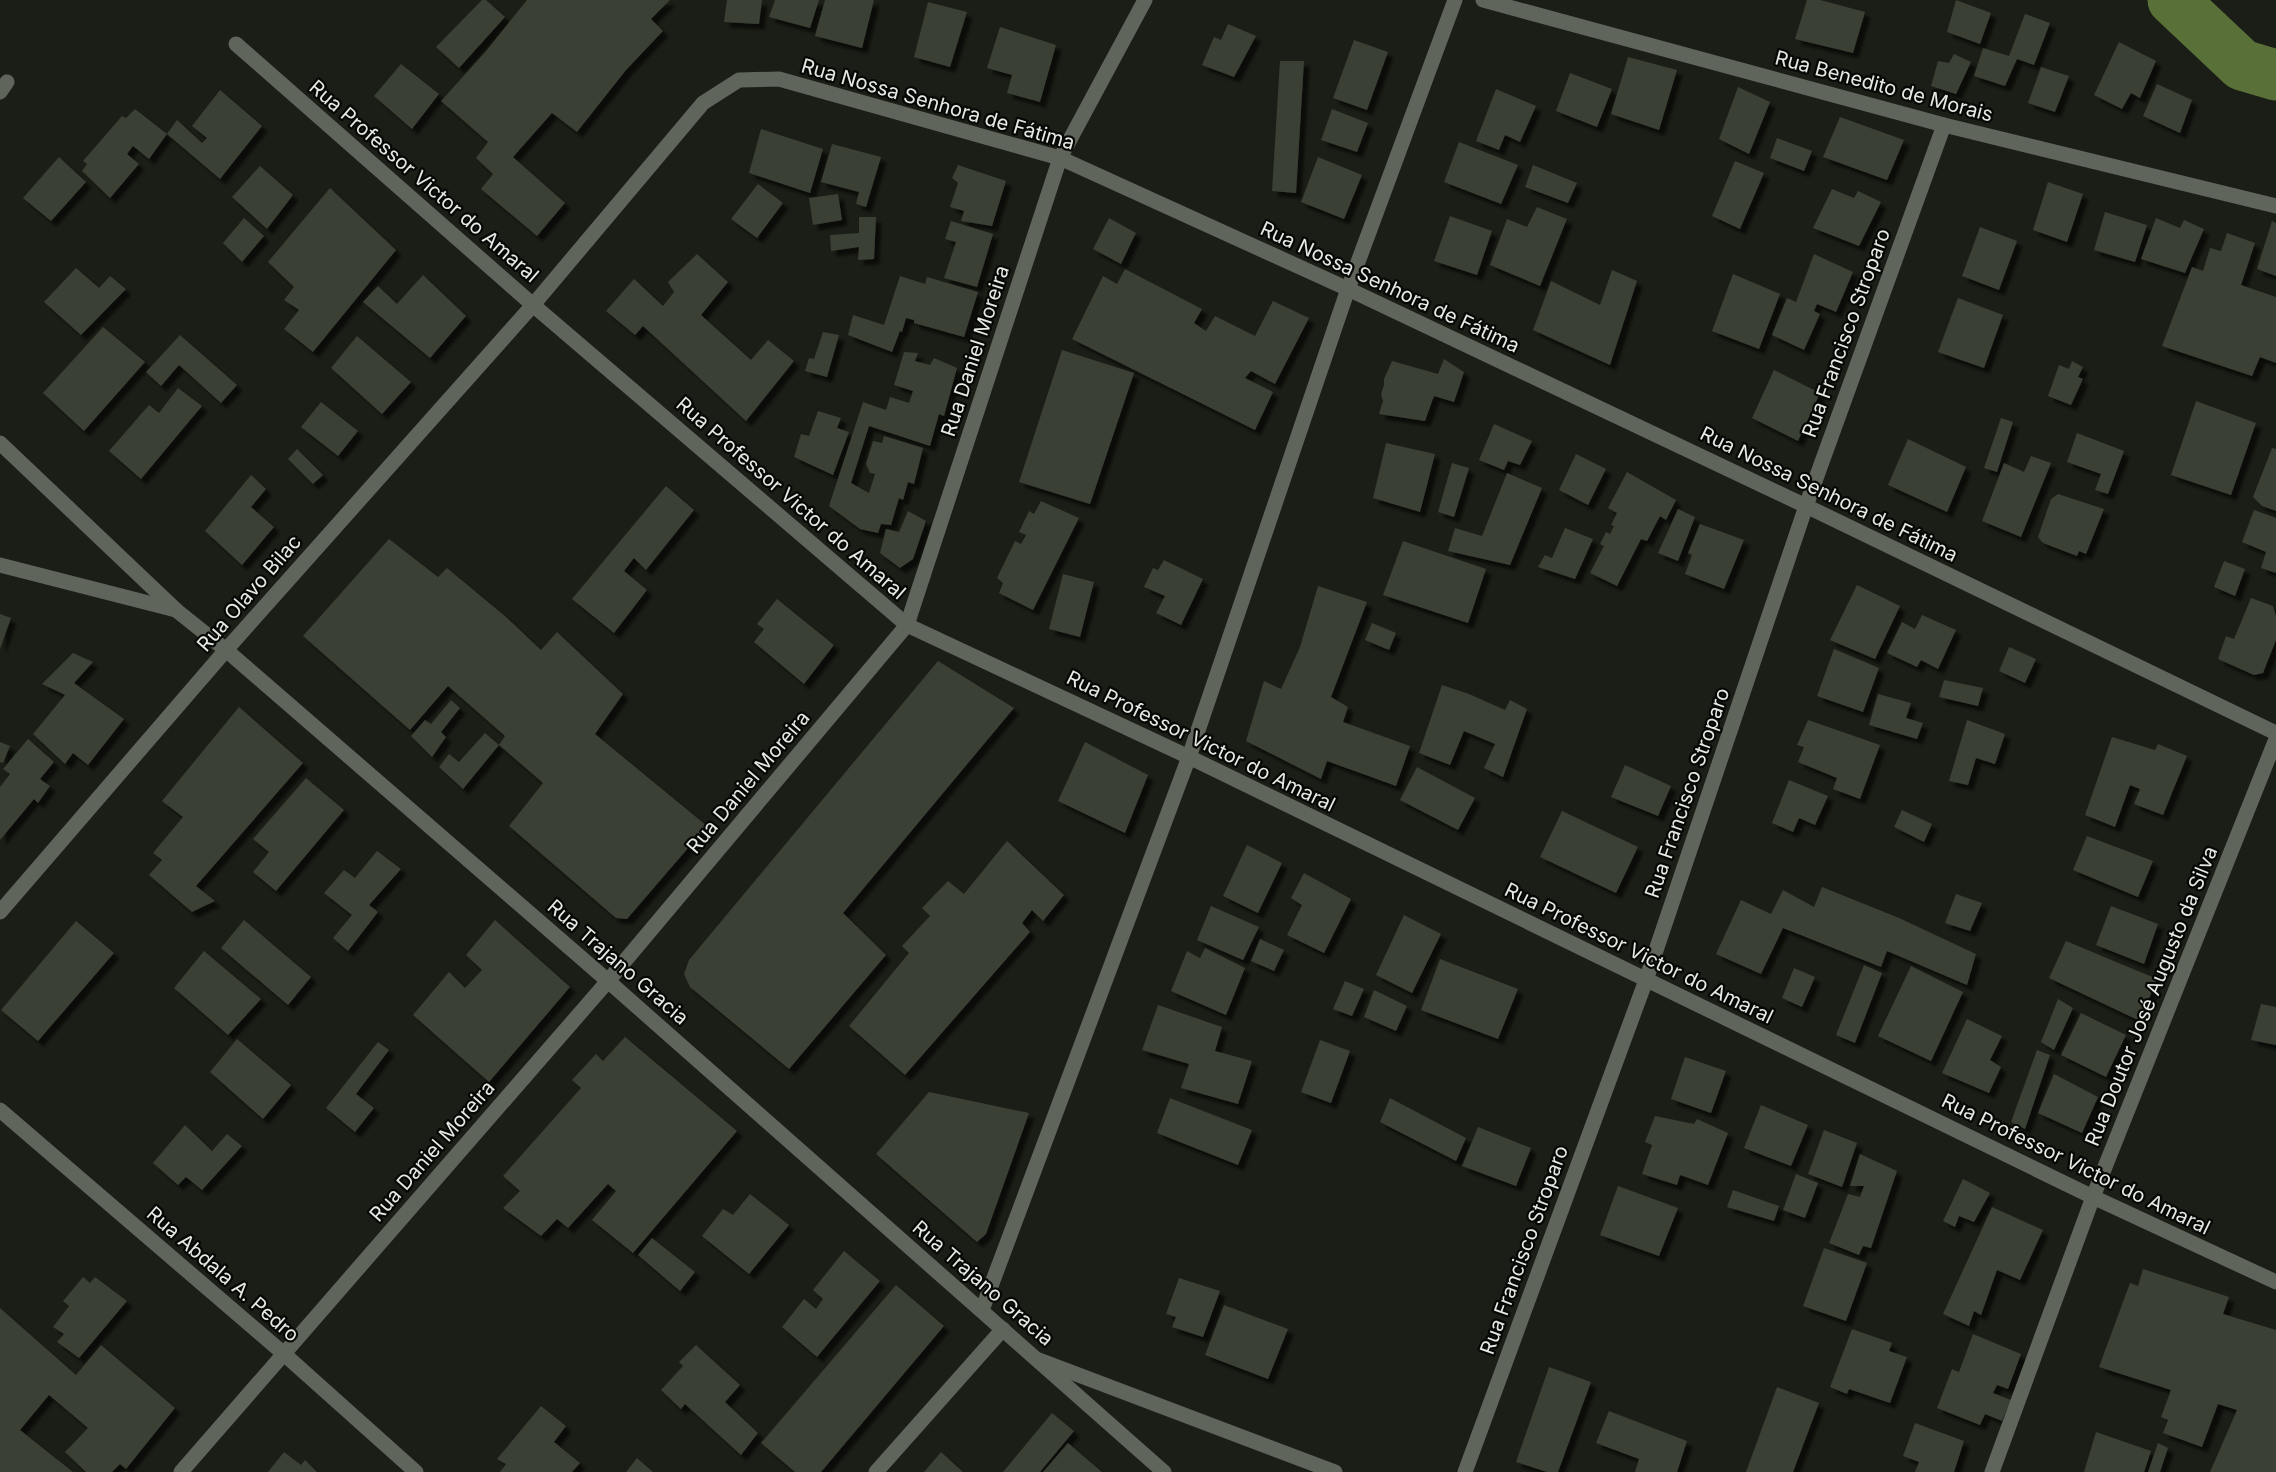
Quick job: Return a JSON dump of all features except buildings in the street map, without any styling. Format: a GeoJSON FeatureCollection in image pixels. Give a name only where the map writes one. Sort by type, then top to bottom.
{"type":"FeatureCollection","features":[{"type":"Feature","properties":{"kind":"street","name":"Rua Daniel Moreira"},"geometry":{"type":"LineString","coordinates":[[181,1472],[608,981],[906,625],[1060,158],[1145,0]]}},
{"type":"Feature","properties":{"kind":"street"},"geometry":{"type":"LineString","coordinates":[[982,1310],[1189,757],[1348,289],[1455,0]]}},
{"type":"Feature","properties":{"kind":"street","name":"Rua Benedito de Morais"},"geometry":{"type":"LineString","coordinates":[[1483,0],[1944,125],[2276,206]]}},
{"type":"Feature","properties":{"kind":"street","name":"Rua Professor Victor do Amaral"},"geometry":{"type":"LineString","coordinates":[[236,44],[533,304],[906,625],[1189,757],[2093,1197],[2276,1282]]}},
{"type":"Feature","properties":{"kind":"street","name":"Rua Nossa Senhora de Fátima"},"geometry":{"type":"LineString","coordinates":[[533,304],[704,103],[739,80],[779,79],[1060,158],[1348,289],[1806,506],[2276,733]]}},
{"type":"Feature","properties":{"kind":"street","name":"Rua Francisco Stroparo"},"geometry":{"type":"LineString","coordinates":[[1465,1472],[1646,980],[1806,506],[1944,125]]}},
{"type":"Feature","properties":{"kind":"street","name":"Rua Olavo Bilac"},"geometry":{"type":"LineString","coordinates":[[0,912],[226,650],[533,304]]}},
{"type":"Feature","properties":{"kind":"street"},"geometry":{"type":"LineString","coordinates":[[0,443],[176,610]]}},
{"type":"Feature","properties":{"kind":"street","name":"Rua Trajano Gracia"},"geometry":{"type":"LineString","coordinates":[[0,565],[176,610],[226,650],[608,981],[1164,1472]]}},
{"type":"Feature","properties":{"kind":"street","name":"Rua Doutor José Augusto da Silva"},"geometry":{"type":"LineString","coordinates":[[1992,1472],[2093,1197],[2276,739]]}},
{"type":"Feature","properties":{"kind":"street","name":"Rua Abdala A. Pedro"},"geometry":{"type":"LineString","coordinates":[[0,1110],[284,1354],[416,1472]]}},
{"type":"Feature","properties":{"kind":"street"},"geometry":{"type":"LineString","coordinates":[[876,1472],[1003,1329]]}},
{"type":"Feature","properties":{"kind":"street"},"geometry":{"type":"LineString","coordinates":[[1039,1360],[1335,1472]]}},
{"type":"Feature","properties":{"kind":"waterway"},"geometry":{"type":"LineString","coordinates":[[2173,0],[2242,65],[2276,75]]}}]}
